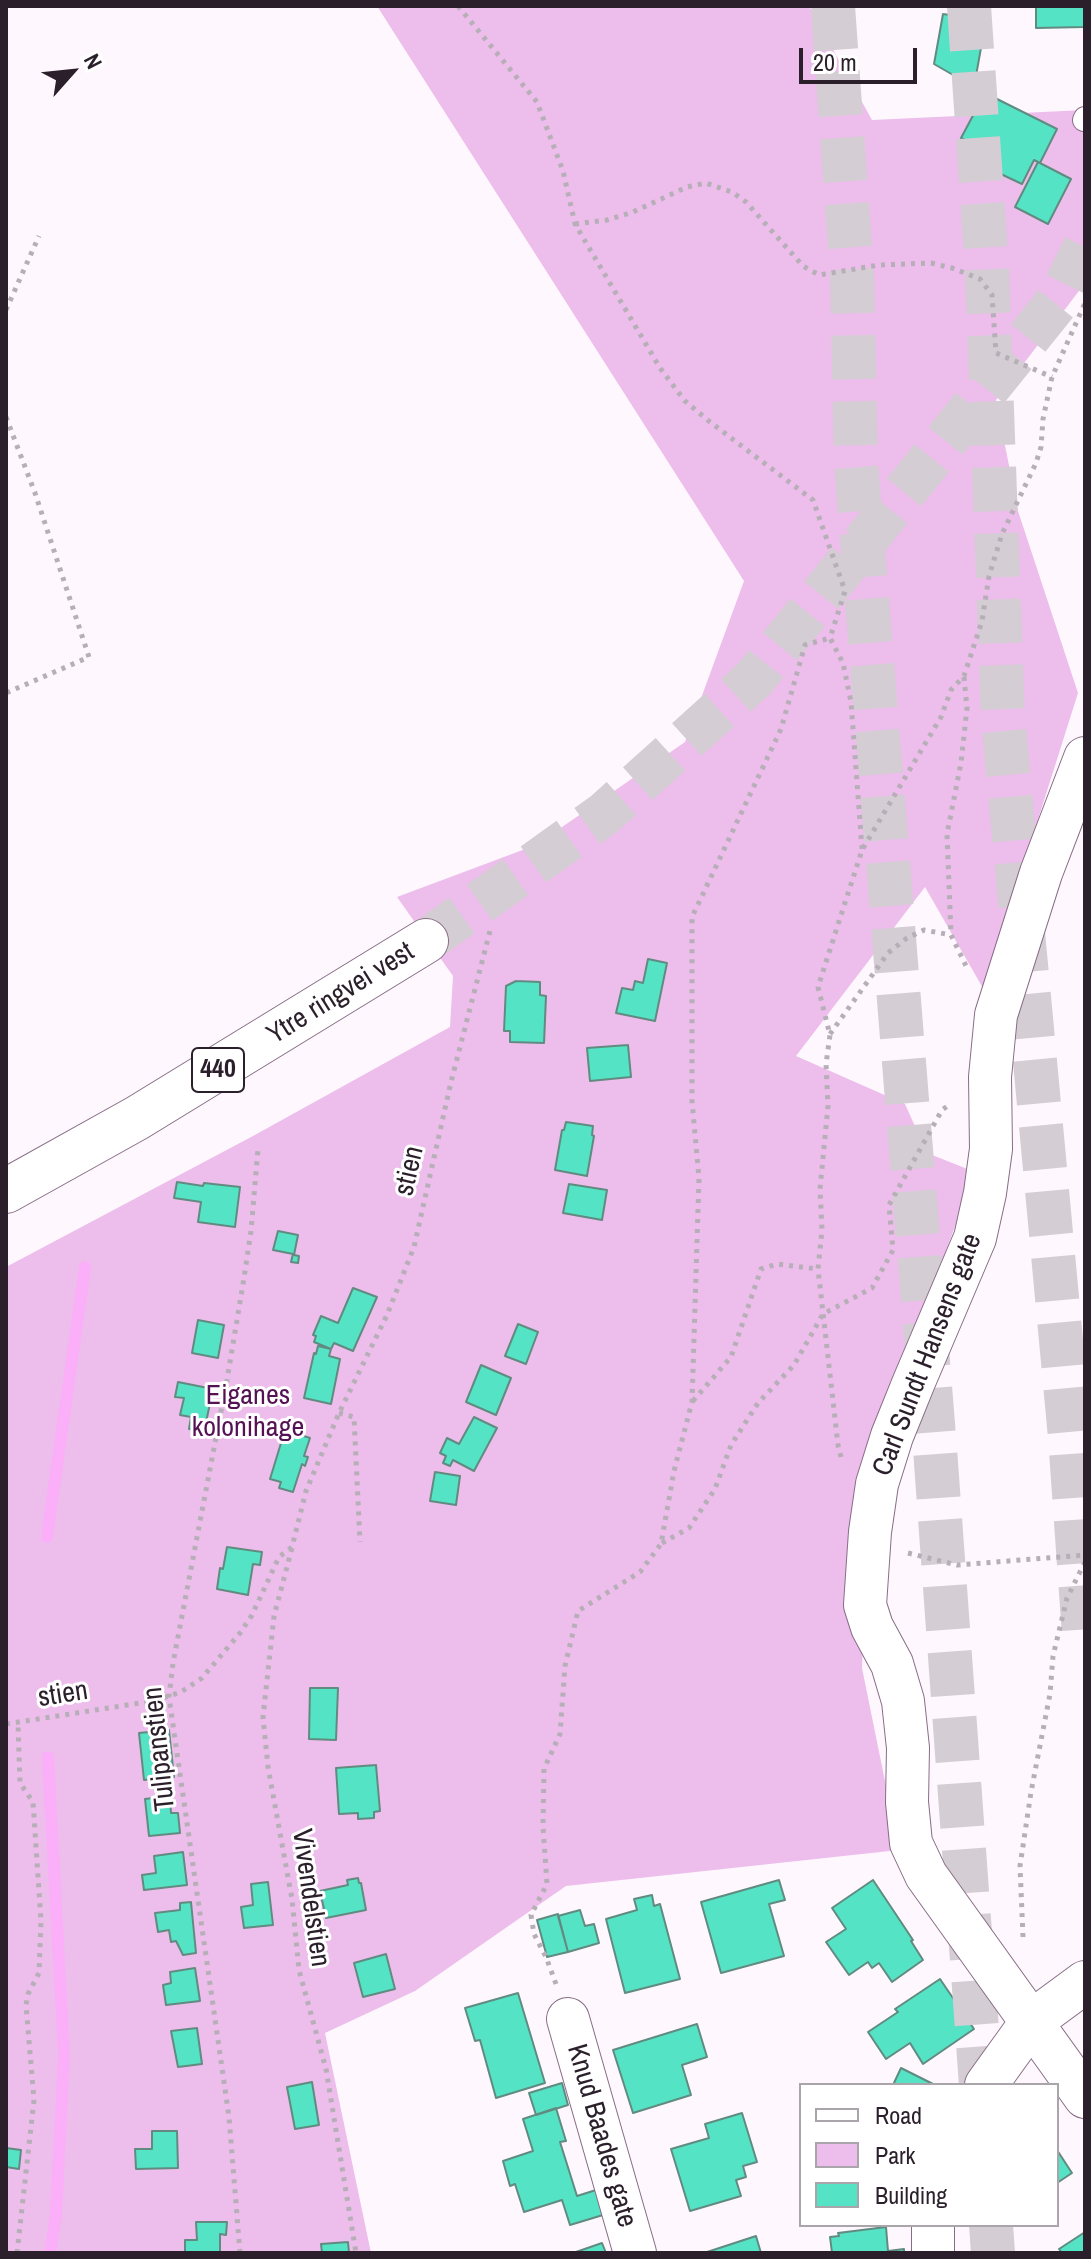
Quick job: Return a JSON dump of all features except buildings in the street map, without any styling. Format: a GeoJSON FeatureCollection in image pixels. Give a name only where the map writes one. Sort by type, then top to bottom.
{"type":"FeatureCollection","features":[{"type":"Feature","properties":{"kind":"main road","name":"Ytre ringvei vest"},"geometry":{"type":"LineString","coordinates":[[6,1191],[137,1118],[426,941]]}},
{"type":"Feature","properties":{"kind":"street","name":"Carl Sundt Hansens gate"},"geometry":{"type":"LineString","coordinates":[[1085,758],[1041,873],[996,1015],[990,1077],[991,1149],[985,1193],[975,1238],[892,1436],[877,1484],[865,1605],[872,1627],[892,1664],[903,1701],[911,1843],[926,1875],[1085,2097]]}},
{"type":"Feature","properties":{"kind":"street"},"geometry":{"type":"LineString","coordinates":[[987,2083],[1027,2013],[1085,1982]]}},
{"type":"Feature","properties":{"kind":"street","name":"Knud Baades gate"},"geometry":{"type":"LineString","coordinates":[[568,2019],[635,2253]]}},
{"type":"Feature","properties":{"kind":"street"},"geometry":{"type":"LineString","coordinates":[[933,2227],[933,2253]]}},
{"type":"Feature","properties":{"kind":"path"},"geometry":{"type":"LineString","coordinates":[[458,6],[537,102],[563,171],[575,224],[660,368],[685,401],[813,500],[845,591],[830,638],[843,663],[851,702],[862,850]]}},
{"type":"Feature","properties":{"kind":"path"},"geometry":{"type":"LineString","coordinates":[[575,224],[607,220],[633,212],[687,187],[706,183],[732,192],[746,202],[803,266],[819,275],[879,265],[931,263],[980,279],[992,295],[996,353],[1052,377]]}},
{"type":"Feature","properties":{"kind":"path"},"geometry":{"type":"LineString","coordinates":[[6,310],[39,236]]}},
{"type":"Feature","properties":{"kind":"path"},"geometry":{"type":"LineString","coordinates":[[996,1015],[975,1009],[968,1002],[968,970],[951,935],[947,834],[961,763],[967,708],[964,676],[982,621],[989,576],[1002,534],[1041,447],[1052,377],[1085,303]]}},
{"type":"Feature","properties":{"kind":"path"},"geometry":{"type":"LineString","coordinates":[[6,417],[35,493],[89,657],[6,693]]}},
{"type":"Feature","properties":{"kind":"path"},"geometry":{"type":"LineString","coordinates":[[661,1544],[674,1471],[692,1402],[699,1178],[692,1101],[692,917],[781,729],[805,645],[830,638]]}},
{"type":"Feature","properties":{"kind":"path"},"geometry":{"type":"LineString","coordinates":[[842,1459],[818,1269],[822,1230],[820,1189],[828,1106],[826,1064],[830,1035],[818,987],[862,850],[941,717],[951,690],[964,676]]}},
{"type":"Feature","properties":{"kind":"path","name":"stien"},"geometry":{"type":"LineString","coordinates":[[6,1724],[169,1697],[181,1692],[202,1678],[252,1615],[279,1557],[292,1547],[306,1491],[339,1413],[387,1315],[414,1247],[451,1082],[491,927]]}},
{"type":"Feature","properties":{"kind":"path"},"geometry":{"type":"LineString","coordinates":[[830,1035],[888,953],[907,938],[924,930],[951,935]]}},
{"type":"Feature","properties":{"kind":"path"},"geometry":{"type":"LineString","coordinates":[[568,2019],[553,1973],[534,1934],[531,1915],[547,1884],[543,1827],[544,1769],[560,1734],[565,1666],[578,1611],[640,1572],[661,1544],[689,1528],[715,1489],[731,1445],[758,1403],[794,1365],[823,1314],[872,1288],[893,1250],[889,1205],[942,1110],[990,1077]]}},
{"type":"Feature","properties":{"kind":"path","name":"Tulipanstien"},"geometry":{"type":"LineString","coordinates":[[240,2253],[229,2117],[169,1697],[244,1278],[258,1149]]}},
{"type":"Feature","properties":{"kind":"path"},"geometry":{"type":"LineString","coordinates":[[692,1402],[731,1357],[761,1269],[777,1264],[818,1269]]}},
{"type":"Feature","properties":{"kind":"path"},"geometry":{"type":"LineString","coordinates":[[339,1413],[354,1417],[360,1542]]}},
{"type":"Feature","properties":{"kind":"path"},"geometry":{"type":"LineString","coordinates":[[870,1532],[888,1547],[957,1565],[1085,1555]]}},
{"type":"Feature","properties":{"kind":"path","name":"Vivendelstien"},"geometry":{"type":"LineString","coordinates":[[292,1547],[274,1616],[263,1717],[268,1767],[292,1899],[299,1970],[326,2069],[356,2253]]}},
{"type":"Feature","properties":{"kind":"path"},"geometry":{"type":"LineString","coordinates":[[1027,2013],[1020,1866],[1050,1694],[1053,1656],[1067,1598],[1085,1562]]}},
{"type":"Feature","properties":{"kind":"path"},"geometry":{"type":"LineString","coordinates":[[17,2253],[34,2100],[26,2005],[39,1973],[41,1921],[33,1802],[20,1783],[18,1723]]}},
{"type":"Feature","properties":{"kind":"green space","name":"Eiganes kolonihage"},"geometry":{"type":"Polygon","coordinates":[[[377,6],[809,6],[872,120],[1085,110],[1085,283],[996,400],[1018,511],[1078,693],[984,990],[925,887],[796,1056],[905,1104],[927,1153],[975,1172],[871,1454],[862,1668],[899,1850],[566,1886],[415,1991],[325,2033],[371,2253],[6,2253],[6,1267],[450,1027],[453,976],[397,897],[536,845],[685,742],[744,581],[377,6]]]}},
{"type":"Feature","properties":{"kind":"waterway"},"geometry":{"type":"LineString","coordinates":[[47,1537],[85,1267]]}},
{"type":"Feature","properties":{"kind":"waterway"},"geometry":{"type":"LineString","coordinates":[[48,1757],[64,2055],[56,2215],[50,2253]]}},
{"type":"Feature","properties":{"kind":"tunnel"},"geometry":{"type":"LineString","coordinates":[[833,6],[852,276],[856,464],[935,1449],[981,2083]]}},
{"type":"Feature","properties":{"kind":"tunnel"},"geometry":{"type":"LineString","coordinates":[[969,6],[987,269],[1003,718],[1070,1437],[1085,1649]]}},
{"type":"Feature","properties":{"kind":"tunnel"},"geometry":{"type":"LineString","coordinates":[[426,941],[604,814],[754,679],[1058,301],[1085,247]]}},
{"type":"Feature","properties":{"kind":"tunnel"},"geometry":{"type":"LineString","coordinates":[[991,2227],[993,2253]]}}]}
